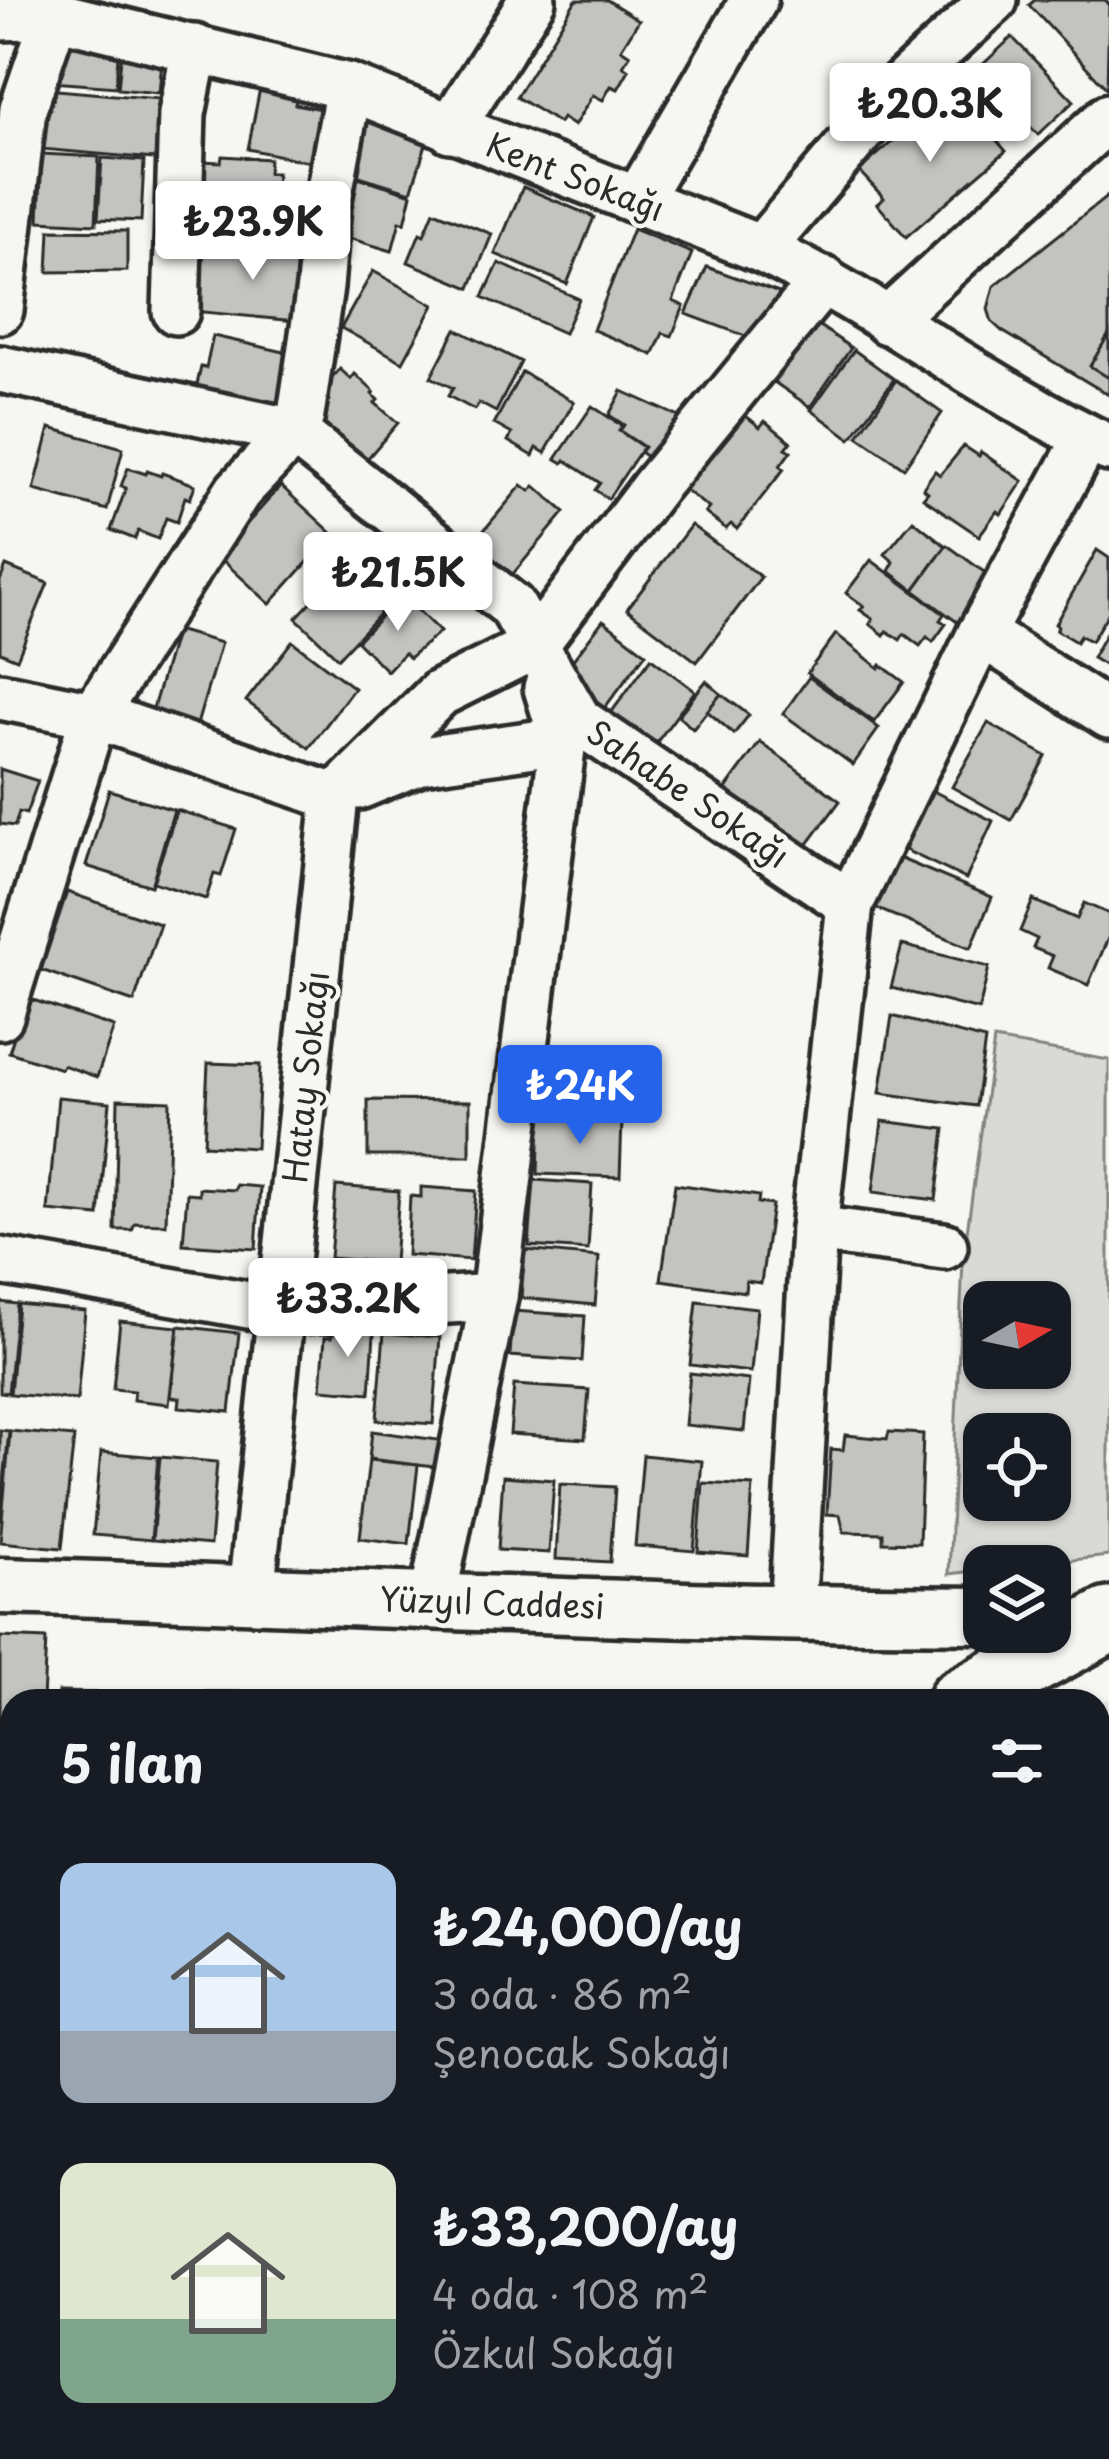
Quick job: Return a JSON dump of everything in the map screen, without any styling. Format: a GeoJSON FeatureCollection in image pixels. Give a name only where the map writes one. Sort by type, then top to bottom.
{"type":"FeatureCollection","features":[{"type":"Feature","properties":{"kind":"main road"},"geometry":{"type":"LineString","coordinates":[[982,1689],[1109,1618]]}},
{"type":"Feature","properties":{"kind":"street"},"geometry":{"type":"LineString","coordinates":[[450,129],[532,0]]}},
{"type":"Feature","properties":{"kind":"street"},"geometry":{"type":"LineString","coordinates":[[638,201],[754,0]]}},
{"type":"Feature","properties":{"kind":"street"},"geometry":{"type":"LineString","coordinates":[[761,249],[895,91],[994,0]]}},
{"type":"Feature","properties":{"kind":"street","name":"Kent Sokağı"},"geometry":{"type":"LineString","coordinates":[[0,17],[108,13],[195,48],[349,87],[761,249],[824,280],[1098,443]]}},
{"type":"Feature","properties":{"kind":"street"},"geometry":{"type":"LineString","coordinates":[[0,310],[23,109],[55,15]]}},
{"type":"Feature","properties":{"kind":"street"},"geometry":{"type":"LineString","coordinates":[[176,311],[182,114],[195,48]]}},
{"type":"Feature","properties":{"kind":"street"},"geometry":{"type":"LineString","coordinates":[[0,1016],[94,715],[238,491],[294,432],[301,415],[327,205],[349,87]]}},
{"type":"Feature","properties":{"kind":"street"},"geometry":{"type":"LineString","coordinates":[[887,321],[1109,117]]}},
{"type":"Feature","properties":{"kind":"street"},"geometry":{"type":"LineString","coordinates":[[335,797],[440,693],[534,646],[655,486],[824,280]]}},
{"type":"Feature","properties":{"kind":"street","name":"Sahabe Sokağı"},"geometry":{"type":"LineString","coordinates":[[0,368],[294,432],[512,606],[579,721],[850,904]]}},
{"type":"Feature","properties":{"kind":"street"},"geometry":{"type":"LineString","coordinates":[[792,1614],[814,1229],[850,904],[981,634],[1098,443]]}},
{"type":"Feature","properties":{"kind":"street"},"geometry":{"type":"LineString","coordinates":[[981,634],[1109,715]]}},
{"type":"Feature","properties":{"kind":"street"},"geometry":{"type":"LineString","coordinates":[[432,1602],[494,1297],[563,740],[534,646]]}},
{"type":"Feature","properties":{"kind":"street"},"geometry":{"type":"LineString","coordinates":[[0,696],[94,715],[335,797],[422,760],[563,740]]}},
{"type":"Feature","properties":{"kind":"street","name":"Hatay Sokağı"},"geometry":{"type":"LineString","coordinates":[[251,1593],[335,797]]}},
{"type":"Feature","properties":{"kind":"street"},"geometry":{"type":"LineString","coordinates":[[814,1229],[944,1246]]}},
{"type":"Feature","properties":{"kind":"street"},"geometry":{"type":"LineString","coordinates":[[0,1261],[282,1311],[494,1297]]}},
{"type":"Feature","properties":{"kind":"street","name":"Yüzyıl Caddesi"},"geometry":{"type":"LineString","coordinates":[[0,1586],[792,1614],[963,1615]]}},
{"type":"Feature","properties":{"kind":"street"},"geometry":{"type":"LineString","coordinates":[[1071,1616],[1109,1618]]}},
{"type":"Feature","properties":{"kind":"shaded area"},"geometry":{"type":"Polygon","coordinates":[[[994,1040],[1109,1060],[1109,1556],[1071,1560],[1071,1545],[963,1545],[963,1572],[949,1574],[963,1260],[994,1040]]]}},
{"type":"Feature","properties":{"kind":"building"},"geometry":{"type":"Polygon","coordinates":[[[576,0],[607,0],[639,20],[621,49],[630,55],[623,66],[629,70],[618,89],[611,86],[603,100],[593,95],[574,126],[562,118],[559,123],[516,97],[576,0]]]}},
{"type":"Feature","properties":{"kind":"building"},"geometry":{"type":"Polygon","coordinates":[[[1035,0],[1105,0],[1109,4],[1107,89],[1029,5],[1035,0]]]}},
{"type":"Feature","properties":{"kind":"building"},"geometry":{"type":"Polygon","coordinates":[[[1012,37],[1074,101],[1038,135],[977,70],[1012,37]]]}},
{"type":"Feature","properties":{"kind":"building"},"geometry":{"type":"Polygon","coordinates":[[[55,44],[118,55],[116,87],[52,82],[55,44]]]}},
{"type":"Feature","properties":{"kind":"building"},"geometry":{"type":"Polygon","coordinates":[[[121,57],[162,61],[159,93],[118,89],[121,57]]]}},
{"type":"Feature","properties":{"kind":"building"},"geometry":{"type":"Polygon","coordinates":[[[260,88],[297,96],[295,104],[321,109],[310,162],[248,149],[260,88]]]}},
{"type":"Feature","properties":{"kind":"building"},"geometry":{"type":"Polygon","coordinates":[[[46,89],[160,99],[155,159],[41,149],[46,89]]]}},
{"type":"Feature","properties":{"kind":"building"},"geometry":{"type":"Polygon","coordinates":[[[944,96],[971,128],[979,120],[1006,151],[906,237],[877,204],[884,198],[859,171],[944,96]]]}},
{"type":"Feature","properties":{"kind":"building"},"geometry":{"type":"Polygon","coordinates":[[[359,117],[428,138],[411,192],[343,171],[359,117]]]}},
{"type":"Feature","properties":{"kind":"building"},"geometry":{"type":"Polygon","coordinates":[[[42,154],[99,157],[96,224],[39,221],[42,154]]]}},
{"type":"Feature","properties":{"kind":"building"},"geometry":{"type":"Polygon","coordinates":[[[222,156],[269,159],[268,173],[277,173],[274,213],[199,207],[202,161],[221,162],[222,156]]]}},
{"type":"Feature","properties":{"kind":"building"},"geometry":{"type":"Polygon","coordinates":[[[102,158],[144,161],[141,221],[98,219],[102,158]]]}},
{"type":"Feature","properties":{"kind":"building"},"geometry":{"type":"Polygon","coordinates":[[[342,172],[412,194],[392,251],[328,232],[342,172]]]}},
{"type":"Feature","properties":{"kind":"building"},"geometry":{"type":"Polygon","coordinates":[[[523,187],[594,217],[567,284],[495,254],[523,187]]]}},
{"type":"Feature","properties":{"kind":"building"},"geometry":{"type":"Polygon","coordinates":[[[1109,195],[1109,395],[1002,331],[992,322],[988,309],[994,286],[1109,195]]]}},
{"type":"Feature","properties":{"kind":"building"},"geometry":{"type":"Polygon","coordinates":[[[434,211],[492,234],[470,288],[408,262],[434,211]]]}},
{"type":"Feature","properties":{"kind":"building"},"geometry":{"type":"Polygon","coordinates":[[[633,229],[692,253],[673,301],[684,306],[672,336],[663,333],[653,355],[593,330],[633,229]]]}},
{"type":"Feature","properties":{"kind":"building"},"geometry":{"type":"Polygon","coordinates":[[[50,230],[127,231],[127,271],[48,272],[50,230]]]}},
{"type":"Feature","properties":{"kind":"building"},"geometry":{"type":"Polygon","coordinates":[[[198,244],[313,254],[307,322],[192,311],[198,244]]]}},
{"type":"Feature","properties":{"kind":"building"},"geometry":{"type":"Polygon","coordinates":[[[499,263],[579,299],[564,333],[483,297],[499,263]]]}},
{"type":"Feature","properties":{"kind":"building"},"geometry":{"type":"Polygon","coordinates":[[[707,267],[793,298],[756,340],[686,314],[707,267]]]}},
{"type":"Feature","properties":{"kind":"building"},"geometry":{"type":"Polygon","coordinates":[[[373,271],[434,305],[403,362],[341,328],[373,271]]]}},
{"type":"Feature","properties":{"kind":"building"},"geometry":{"type":"Polygon","coordinates":[[[805,316],[851,348],[810,407],[764,375],[805,316]]]}},
{"type":"Feature","properties":{"kind":"building"},"geometry":{"type":"Polygon","coordinates":[[[456,329],[521,362],[496,412],[479,403],[475,410],[448,396],[453,388],[431,377],[456,329]]]}},
{"type":"Feature","properties":{"kind":"building"},"geometry":{"type":"Polygon","coordinates":[[[1109,334],[1109,378],[1090,366],[1109,334]]]}},
{"type":"Feature","properties":{"kind":"building"},"geometry":{"type":"Polygon","coordinates":[[[213,336],[293,354],[279,420],[193,402],[213,336]]]}},
{"type":"Feature","properties":{"kind":"building"},"geometry":{"type":"Polygon","coordinates":[[[854,350],[894,379],[851,439],[811,410],[854,350]]]}},
{"type":"Feature","properties":{"kind":"building"},"geometry":{"type":"Polygon","coordinates":[[[340,369],[351,379],[355,374],[374,392],[375,403],[398,423],[361,466],[308,418],[319,393],[340,369]]]}},
{"type":"Feature","properties":{"kind":"building"},"geometry":{"type":"Polygon","coordinates":[[[522,372],[574,402],[545,453],[537,448],[533,456],[508,441],[512,434],[494,424],[522,372]]]}},
{"type":"Feature","properties":{"kind":"building"},"geometry":{"type":"Polygon","coordinates":[[[896,380],[942,413],[904,468],[858,436],[896,380]]]}},
{"type":"Feature","properties":{"kind":"building"},"geometry":{"type":"Polygon","coordinates":[[[622,391],[684,419],[652,461],[640,452],[644,447],[620,431],[624,425],[609,415],[622,391]]]}},
{"type":"Feature","properties":{"kind":"building"},"geometry":{"type":"Polygon","coordinates":[[[592,406],[643,447],[608,499],[595,490],[600,483],[556,459],[592,406]]]}},
{"type":"Feature","properties":{"kind":"building"},"geometry":{"type":"Polygon","coordinates":[[[733,406],[760,427],[765,421],[791,442],[786,448],[791,451],[780,466],[784,469],[737,529],[731,524],[726,529],[705,513],[709,508],[674,482],[733,406]]]}},
{"type":"Feature","properties":{"kind":"building"},"geometry":{"type":"Polygon","coordinates":[[[50,428],[123,448],[107,510],[34,490],[50,428]]]}},
{"type":"Feature","properties":{"kind":"building"},"geometry":{"type":"Polygon","coordinates":[[[964,446],[1023,481],[979,536],[923,498],[928,492],[923,488],[935,471],[940,475],[964,446]]]}},
{"type":"Feature","properties":{"kind":"building"},"geometry":{"type":"Polygon","coordinates":[[[128,468],[195,485],[190,499],[185,497],[177,522],[166,518],[158,539],[138,531],[135,539],[111,530],[128,468]]]}},
{"type":"Feature","properties":{"kind":"building"},"geometry":{"type":"Polygon","coordinates":[[[522,485],[530,491],[535,486],[565,512],[507,581],[459,560],[522,485]]]}},
{"type":"Feature","properties":{"kind":"building"},"geometry":{"type":"Polygon","coordinates":[[[281,486],[333,534],[270,604],[218,556],[281,486]]]}},
{"type":"Feature","properties":{"kind":"building"},"geometry":{"type":"Polygon","coordinates":[[[913,520],[946,546],[914,590],[889,571],[894,562],[885,554],[913,520]]]}},
{"type":"Feature","properties":{"kind":"building"},"geometry":{"type":"Polygon","coordinates":[[[691,525],[761,577],[697,662],[627,609],[691,525]]]}},
{"type":"Feature","properties":{"kind":"building"},"geometry":{"type":"Polygon","coordinates":[[[947,545],[998,582],[965,628],[914,590],[947,545]]]}},
{"type":"Feature","properties":{"kind":"building"},"geometry":{"type":"Polygon","coordinates":[[[1097,550],[1109,558],[1109,612],[1091,641],[1080,636],[1076,642],[1056,630],[1055,624],[1097,550]]]}},
{"type":"Feature","properties":{"kind":"building"},"geometry":{"type":"Polygon","coordinates":[[[355,556],[397,595],[338,658],[296,618],[355,556]]]}},
{"type":"Feature","properties":{"kind":"building"},"geometry":{"type":"Polygon","coordinates":[[[871,560],[944,614],[940,620],[946,624],[933,642],[927,637],[920,646],[904,634],[900,640],[887,631],[884,635],[860,610],[864,606],[846,593],[871,560]]]}},
{"type":"Feature","properties":{"kind":"building"},"geometry":{"type":"Polygon","coordinates":[[[6,566],[48,583],[17,659],[0,652],[0,581],[6,566]]]}},
{"type":"Feature","properties":{"kind":"building"},"geometry":{"type":"Polygon","coordinates":[[[402,595],[440,632],[409,658],[404,653],[387,671],[357,641],[402,595]]]}},
{"type":"Feature","properties":{"kind":"building"},"geometry":{"type":"Polygon","coordinates":[[[603,620],[646,653],[600,714],[557,681],[603,620]]]}},
{"type":"Feature","properties":{"kind":"building"},"geometry":{"type":"Polygon","coordinates":[[[1109,628],[1109,668],[1092,658],[1109,628]]]}},
{"type":"Feature","properties":{"kind":"building"},"geometry":{"type":"Polygon","coordinates":[[[176,630],[221,643],[196,728],[151,715],[176,630]]]}},
{"type":"Feature","properties":{"kind":"building"},"geometry":{"type":"Polygon","coordinates":[[[836,634],[904,682],[874,722],[807,673],[836,634]]]}},
{"type":"Feature","properties":{"kind":"building"},"geometry":{"type":"Polygon","coordinates":[[[292,641],[354,688],[309,748],[246,701],[292,641]]]}},
{"type":"Feature","properties":{"kind":"building"},"geometry":{"type":"Polygon","coordinates":[[[651,658],[695,691],[648,754],[605,721],[651,658]]]}},
{"type":"Feature","properties":{"kind":"building"},"geometry":{"type":"Polygon","coordinates":[[[809,677],[879,728],[853,765],[783,714],[809,677]]]}},
{"type":"Feature","properties":{"kind":"building"},"geometry":{"type":"Polygon","coordinates":[[[706,681],[721,694],[693,729],[678,716],[706,681]]]}},
{"type":"Feature","properties":{"kind":"building"},"geometry":{"type":"Polygon","coordinates":[[[721,694],[749,715],[734,734],[707,711],[721,694]]]}},
{"type":"Feature","properties":{"kind":"building"},"geometry":{"type":"Polygon","coordinates":[[[988,723],[1046,756],[1011,820],[952,787],[988,723]]]}},
{"type":"Feature","properties":{"kind":"building"},"geometry":{"type":"Polygon","coordinates":[[[760,742],[840,801],[802,852],[722,794],[760,742]]]}},
{"type":"Feature","properties":{"kind":"building"},"geometry":{"type":"Polygon","coordinates":[[[0,769],[38,781],[26,814],[19,812],[15,826],[0,824],[0,769]]]}},
{"type":"Feature","properties":{"kind":"building"},"geometry":{"type":"Polygon","coordinates":[[[109,790],[174,810],[151,886],[86,866],[109,790]]]}},
{"type":"Feature","properties":{"kind":"building"},"geometry":{"type":"Polygon","coordinates":[[[931,790],[993,821],[966,879],[897,846],[931,790]]]}},
{"type":"Feature","properties":{"kind":"building"},"geometry":{"type":"Polygon","coordinates":[[[177,810],[236,829],[221,876],[214,874],[206,899],[153,882],[177,810]]]}},
{"type":"Feature","properties":{"kind":"building"},"geometry":{"type":"Polygon","coordinates":[[[894,856],[992,897],[971,948],[873,907],[894,856]]]}},
{"type":"Feature","properties":{"kind":"building"},"geometry":{"type":"Polygon","coordinates":[[[67,892],[160,924],[134,1002],[41,970],[67,892]]]}},
{"type":"Feature","properties":{"kind":"building"},"geometry":{"type":"Polygon","coordinates":[[[1033,900],[1077,919],[1084,903],[1109,914],[1109,936],[1088,985],[1048,968],[1053,956],[1033,948],[1037,939],[1020,931],[1033,900]]]}},
{"type":"Feature","properties":{"kind":"building"},"geometry":{"type":"Polygon","coordinates":[[[902,945],[989,967],[979,1010],[891,988],[902,945]]]}},
{"type":"Feature","properties":{"kind":"building"},"geometry":{"type":"Polygon","coordinates":[[[27,998],[114,1027],[97,1077],[9,1052],[27,998]]]}},
{"type":"Feature","properties":{"kind":"building"},"geometry":{"type":"Polygon","coordinates":[[[892,1016],[985,1040],[976,1106],[880,1093],[892,1016]]]}},
{"type":"Feature","properties":{"kind":"building"},"geometry":{"type":"Polygon","coordinates":[[[208,1063],[260,1065],[256,1148],[204,1145],[208,1063]]]}},
{"type":"Feature","properties":{"kind":"building"},"geometry":{"type":"Polygon","coordinates":[[[58,1097],[110,1102],[99,1216],[48,1211],[58,1097]]]}},
{"type":"Feature","properties":{"kind":"building"},"geometry":{"type":"Polygon","coordinates":[[[118,1099],[170,1101],[166,1224],[135,1223],[132,1230],[115,1230],[118,1099]]]}},
{"type":"Feature","properties":{"kind":"building"},"geometry":{"type":"Polygon","coordinates":[[[368,1100],[470,1101],[470,1156],[368,1156],[368,1100]]]}},
{"type":"Feature","properties":{"kind":"building"},"geometry":{"type":"Polygon","coordinates":[[[540,1117],[622,1121],[620,1177],[538,1174],[540,1117]]]}},
{"type":"Feature","properties":{"kind":"building"},"geometry":{"type":"Polygon","coordinates":[[[882,1121],[945,1129],[936,1200],[873,1192],[882,1121]]]}},
{"type":"Feature","properties":{"kind":"building"},"geometry":{"type":"Polygon","coordinates":[[[534,1180],[592,1184],[588,1250],[529,1246],[534,1180]]]}},
{"type":"Feature","properties":{"kind":"building"},"geometry":{"type":"Polygon","coordinates":[[[675,1184],[759,1196],[758,1203],[772,1205],[761,1283],[746,1281],[745,1292],[661,1280],[675,1184]]]}},
{"type":"Feature","properties":{"kind":"building"},"geometry":{"type":"Polygon","coordinates":[[[236,1185],[260,1187],[256,1249],[183,1244],[187,1193],[199,1194],[199,1188],[235,1190],[236,1185]]]}},
{"type":"Feature","properties":{"kind":"building"},"geometry":{"type":"Polygon","coordinates":[[[336,1186],[399,1191],[394,1263],[330,1258],[336,1186]]]}},
{"type":"Feature","properties":{"kind":"building"},"geometry":{"type":"Polygon","coordinates":[[[421,1187],[476,1191],[471,1260],[407,1255],[410,1196],[421,1197],[421,1187]]]}},
{"type":"Feature","properties":{"kind":"building"},"geometry":{"type":"Polygon","coordinates":[[[525,1250],[599,1257],[595,1305],[521,1298],[525,1250]]]}},
{"type":"Feature","properties":{"kind":"building"},"geometry":{"type":"Polygon","coordinates":[[[697,1301],[757,1308],[751,1372],[690,1365],[697,1301]]]}},
{"type":"Feature","properties":{"kind":"building"},"geometry":{"type":"Polygon","coordinates":[[[0,1302],[17,1304],[8,1393],[0,1392],[0,1302]]]}},
{"type":"Feature","properties":{"kind":"building"},"geometry":{"type":"Polygon","coordinates":[[[18,1304],[85,1311],[77,1400],[10,1394],[18,1304]]]}},
{"type":"Feature","properties":{"kind":"building"},"geometry":{"type":"Polygon","coordinates":[[[513,1311],[585,1316],[582,1361],[510,1356],[513,1311]]]}},
{"type":"Feature","properties":{"kind":"building"},"geometry":{"type":"Polygon","coordinates":[[[120,1321],[178,1327],[169,1404],[133,1400],[134,1391],[113,1389],[120,1321]]]}},
{"type":"Feature","properties":{"kind":"building"},"geometry":{"type":"Polygon","coordinates":[[[179,1326],[239,1333],[230,1412],[179,1407],[180,1398],[171,1397],[179,1326]]]}},
{"type":"Feature","properties":{"kind":"building"},"geometry":{"type":"Polygon","coordinates":[[[332,1326],[367,1328],[374,1334],[370,1393],[321,1389],[325,1337],[332,1337],[332,1326]]]}},
{"type":"Feature","properties":{"kind":"building"},"geometry":{"type":"Polygon","coordinates":[[[384,1333],[440,1337],[433,1424],[377,1420],[384,1333]]]}},
{"type":"Feature","properties":{"kind":"building"},"geometry":{"type":"Polygon","coordinates":[[[690,1373],[749,1380],[744,1431],[685,1425],[690,1373]]]}},
{"type":"Feature","properties":{"kind":"building"},"geometry":{"type":"Polygon","coordinates":[[[514,1385],[589,1390],[585,1439],[510,1434],[514,1385]]]}},
{"type":"Feature","properties":{"kind":"building"},"geometry":{"type":"Polygon","coordinates":[[[0,1430],[9,1431],[0,1522],[0,1430]]]}},
{"type":"Feature","properties":{"kind":"building"},"geometry":{"type":"Polygon","coordinates":[[[10,1431],[74,1437],[62,1548],[0,1542],[10,1431]]]}},
{"type":"Feature","properties":{"kind":"building"},"geometry":{"type":"Polygon","coordinates":[[[372,1431],[445,1441],[442,1468],[369,1459],[372,1431]]]}},
{"type":"Feature","properties":{"kind":"building"},"geometry":{"type":"Polygon","coordinates":[[[889,1432],[923,1434],[919,1543],[883,1542],[883,1533],[844,1532],[840,1515],[827,1514],[831,1449],[843,1450],[845,1435],[887,1439],[889,1432]]]}},
{"type":"Feature","properties":{"kind":"building"},"geometry":{"type":"Polygon","coordinates":[[[101,1452],[158,1457],[151,1540],[93,1535],[101,1452]]]}},
{"type":"Feature","properties":{"kind":"building"},"geometry":{"type":"Polygon","coordinates":[[[643,1455],[702,1461],[694,1551],[635,1546],[643,1455]]]}},
{"type":"Feature","properties":{"kind":"building"},"geometry":{"type":"Polygon","coordinates":[[[160,1457],[217,1462],[210,1545],[152,1540],[160,1457]]]}},
{"type":"Feature","properties":{"kind":"building"},"geometry":{"type":"Polygon","coordinates":[[[369,1460],[418,1465],[409,1544],[360,1538],[369,1460]]]}},
{"type":"Feature","properties":{"kind":"building"},"geometry":{"type":"Polygon","coordinates":[[[503,1476],[554,1480],[549,1553],[498,1550],[503,1476]]]}},
{"type":"Feature","properties":{"kind":"building"},"geometry":{"type":"Polygon","coordinates":[[[703,1483],[753,1486],[748,1556],[698,1552],[703,1483]]]}},
{"type":"Feature","properties":{"kind":"building"},"geometry":{"type":"Polygon","coordinates":[[[560,1484],[615,1487],[610,1562],[556,1559],[560,1484]]]}},
{"type":"Feature","properties":{"kind":"building"},"geometry":{"type":"Polygon","coordinates":[[[0,1637],[46,1639],[44,1689],[0,1689],[0,1637]]]}}]}
